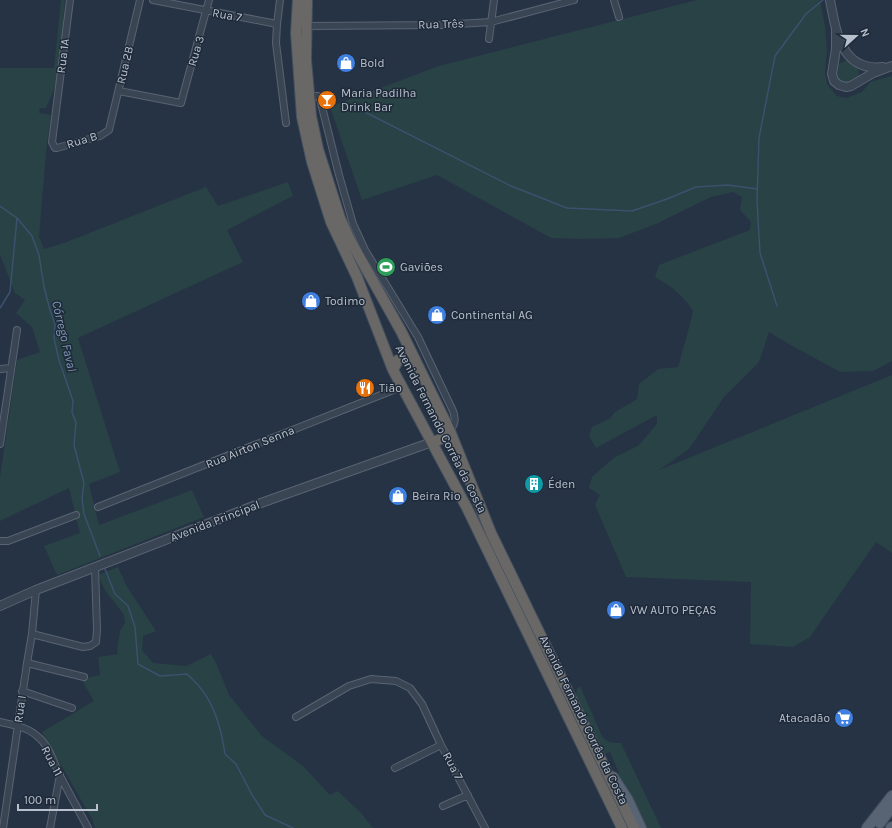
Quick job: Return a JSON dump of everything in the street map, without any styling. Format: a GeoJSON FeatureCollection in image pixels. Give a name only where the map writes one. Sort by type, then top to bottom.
{"type":"FeatureCollection","features":[{"type":"Feature","properties":{"kind":"highway","name":"Avenida Fernando Corrêa da Costa"},"geometry":{"type":"LineString","coordinates":[[298,0],[296,33],[302,117],[312,162],[331,222],[357,278],[393,370],[467,508],[622,828]]}},
{"type":"Feature","properties":{"kind":"highway","name":"Avenida Fernando Corrêa da Costa"},"geometry":{"type":"LineString","coordinates":[[307,0],[306,60],[311,116],[318,149],[340,218],[350,240],[401,331],[450,431],[491,532],[634,828]]}},
{"type":"Feature","properties":{"kind":"highway"},"geometry":{"type":"LineString","coordinates":[[393,370],[398,360],[402,358],[408,357],[415,360]]}},
{"type":"Feature","properties":{"kind":"highway"},"geometry":{"type":"LineString","coordinates":[[432,442],[446,437],[450,431]]}},
{"type":"Feature","properties":{"kind":"main road","name":"Avenida Fernando Corrêa da Costa"},"geometry":{"type":"LineString","coordinates":[[596,748],[628,800],[641,828]]}},
{"type":"Feature","properties":{"kind":"main road"},"geometry":{"type":"LineString","coordinates":[[867,828],[892,796]]}},
{"type":"Feature","properties":{"kind":"main road"},"geometry":{"type":"LineString","coordinates":[[876,828],[892,807]]}},
{"type":"Feature","properties":{"kind":"main road"},"geometry":{"type":"LineString","coordinates":[[882,828],[892,816]]}},
{"type":"Feature","properties":{"kind":"street","name":"Rua 1A"},"geometry":{"type":"LineString","coordinates":[[55,148],[52,142],[70,0]]}},
{"type":"Feature","properties":{"kind":"street","name":"Rua 2B"},"geometry":{"type":"LineString","coordinates":[[109,130],[140,0]]}},
{"type":"Feature","properties":{"kind":"street","name":"Rua 7"},"geometry":{"type":"LineString","coordinates":[[153,0],[277,24]]}},
{"type":"Feature","properties":{"kind":"street","name":"Rua 3"},"geometry":{"type":"LineString","coordinates":[[119,91],[181,103],[209,0]]}},
{"type":"Feature","properties":{"kind":"street"},"geometry":{"type":"LineString","coordinates":[[280,0],[276,43],[286,123]]}},
{"type":"Feature","properties":{"kind":"street"},"geometry":{"type":"LineString","coordinates":[[489,39],[494,0]]}},
{"type":"Feature","properties":{"kind":"street","name":"Rua Três"},"geometry":{"type":"LineString","coordinates":[[306,26],[441,25],[491,22],[574,0]]}},
{"type":"Feature","properties":{"kind":"street"},"geometry":{"type":"LineString","coordinates":[[614,0],[619,17]]}},
{"type":"Feature","properties":{"kind":"street"},"geometry":{"type":"LineString","coordinates":[[830,0],[836,29],[842,47],[855,61],[861,71],[860,78],[857,82]]}},
{"type":"Feature","properties":{"kind":"street"},"geometry":{"type":"LineString","coordinates":[[836,29],[836,49],[832,71],[834,81],[839,86],[851,86],[873,73],[891,66]]}},
{"type":"Feature","properties":{"kind":"street"},"geometry":{"type":"LineString","coordinates":[[832,71],[834,64],[839,60],[848,58],[861,65],[871,67],[882,68],[891,66]]}},
{"type":"Feature","properties":{"kind":"street"},"geometry":{"type":"LineString","coordinates":[[309,96],[318,96],[320,99],[353,224],[365,250],[418,337],[454,411],[454,425],[450,431]]}},
{"type":"Feature","properties":{"kind":"street","name":"Rua B"},"geometry":{"type":"LineString","coordinates":[[55,148],[100,136],[109,130]]}},
{"type":"Feature","properties":{"kind":"street"},"geometry":{"type":"LineString","coordinates":[[384,301],[394,296]]}},
{"type":"Feature","properties":{"kind":"street"},"geometry":{"type":"LineString","coordinates":[[0,444],[2,416],[17,330]]}},
{"type":"Feature","properties":{"kind":"street"},"geometry":{"type":"LineString","coordinates":[[0,369],[11,368]]}},
{"type":"Feature","properties":{"kind":"street","name":"Rua Airton Senna"},"geometry":{"type":"LineString","coordinates":[[98,507],[401,386]]}},
{"type":"Feature","properties":{"kind":"street","name":"Avenida Principal"},"geometry":{"type":"LineString","coordinates":[[0,606],[36,590],[261,503],[432,442]]}},
{"type":"Feature","properties":{"kind":"street"},"geometry":{"type":"LineString","coordinates":[[0,541],[8,541],[76,515]]}},
{"type":"Feature","properties":{"kind":"street"},"geometry":{"type":"LineString","coordinates":[[32,634],[83,647],[90,646],[96,642],[95,568]]}},
{"type":"Feature","properties":{"kind":"street","name":"Rua I"},"geometry":{"type":"LineString","coordinates":[[3,828],[22,691],[32,634],[36,590]]}},
{"type":"Feature","properties":{"kind":"street"},"geometry":{"type":"LineString","coordinates":[[27,663],[84,677]]}},
{"type":"Feature","properties":{"kind":"street","name":"Rua 7"},"geometry":{"type":"LineString","coordinates":[[296,717],[349,686],[371,679],[396,681],[410,688],[422,704],[441,745],[485,828]]}},
{"type":"Feature","properties":{"kind":"street"},"geometry":{"type":"LineString","coordinates":[[22,691],[72,708]]}},
{"type":"Feature","properties":{"kind":"street","name":"Rua 11"},"geometry":{"type":"LineString","coordinates":[[0,722],[17,726],[38,736],[50,752],[60,775],[88,828]]}},
{"type":"Feature","properties":{"kind":"street"},"geometry":{"type":"LineString","coordinates":[[395,768],[441,745]]}},
{"type":"Feature","properties":{"kind":"street"},"geometry":{"type":"LineString","coordinates":[[50,828],[60,775]]}},
{"type":"Feature","properties":{"kind":"street"},"geometry":{"type":"LineString","coordinates":[[443,806],[468,795]]}},
{"type":"Feature","properties":{"kind":"green space"},"geometry":{"type":"Polygon","coordinates":[[[61,0],[65,0],[58,80],[46,108],[40,108],[39,113],[51,115],[46,152],[39,237],[44,249],[64,243],[206,187],[218,206],[288,182],[293,196],[227,230],[243,262],[78,338],[120,472],[89,484],[99,525],[192,490],[204,517],[57,575],[44,546],[80,533],[69,488],[0,521],[0,477],[17,360],[40,352],[32,327],[16,313],[25,300],[15,293],[0,255],[0,68],[54,68],[61,0]]]}},
{"type":"Feature","properties":{"kind":"green space"},"geometry":{"type":"Polygon","coordinates":[[[697,0],[820,0],[825,27],[827,51],[825,72],[827,84],[837,96],[846,98],[862,92],[870,82],[892,76],[892,361],[873,371],[840,372],[769,332],[759,362],[724,397],[689,449],[659,470],[892,375],[892,553],[876,542],[810,637],[793,647],[750,644],[751,582],[626,577],[595,505],[600,495],[589,488],[592,477],[602,468],[615,457],[638,446],[657,424],[657,415],[596,448],[589,436],[592,427],[609,419],[615,412],[637,399],[639,384],[658,369],[678,367],[693,311],[676,291],[655,277],[659,265],[750,230],[751,222],[740,210],[742,197],[733,192],[711,197],[656,224],[619,238],[583,239],[551,238],[437,175],[362,200],[330,107],[439,66],[697,0]]]}},
{"type":"Feature","properties":{"kind":"green space"},"geometry":{"type":"Polygon","coordinates":[[[847,61],[855,65],[859,73],[855,81],[847,85],[839,81],[835,73],[839,65],[847,61]]]}},
{"type":"Feature","properties":{"kind":"green space"},"geometry":{"type":"Polygon","coordinates":[[[118,567],[126,585],[156,631],[143,636],[142,650],[153,663],[186,666],[211,654],[229,695],[262,736],[303,766],[330,795],[338,791],[361,813],[373,828],[95,828],[92,819],[42,732],[94,701],[81,679],[100,675],[98,657],[118,654],[117,650],[120,631],[125,623],[124,615],[105,590],[98,575],[118,567]]]}},
{"type":"Feature","properties":{"kind":"green space"},"geometry":{"type":"Polygon","coordinates":[[[580,686],[602,736],[613,743],[621,743],[661,828],[645,828],[618,774],[619,773],[610,752],[605,754],[576,697],[577,688],[580,686]]]}},
{"type":"Feature","properties":{"kind":"waterway"},"geometry":{"type":"LineString","coordinates":[[777,306],[760,253],[757,201],[759,138],[775,56],[806,14],[823,0]]}},
{"type":"Feature","properties":{"kind":"waterway"},"geometry":{"type":"LineString","coordinates":[[353,106],[511,186],[567,208],[632,211],[696,187],[728,185],[757,189]]}},
{"type":"Feature","properties":{"kind":"waterway","name":"Córrego Faval"},"geometry":{"type":"LineString","coordinates":[[0,206],[17,218],[32,236],[39,255],[44,287],[55,324],[54,338],[59,360],[73,401],[72,412],[76,423],[74,445],[84,483],[82,498],[84,514],[100,556]]}},
{"type":"Feature","properties":{"kind":"waterway"},"geometry":{"type":"LineString","coordinates":[[0,308],[10,292],[17,218]]}},
{"type":"Feature","properties":{"kind":"waterway","name":"Córrego Faval"},"geometry":{"type":"LineString","coordinates":[[105,569],[115,594],[128,606],[135,627],[138,664],[160,676],[187,674],[197,684],[207,697],[215,713],[225,754],[236,764],[251,793],[265,815],[293,828]]}},
{"type":"Feature","properties":{"kind":"place","name":"Bold"},"geometry":{"type":"Point","coordinates":[346,63]}},
{"type":"Feature","properties":{"kind":"place","name":"Maria Padilha Drink Bar"},"geometry":{"type":"Point","coordinates":[327,100]}},
{"type":"Feature","properties":{"kind":"place","name":"Gaviões"},"geometry":{"type":"Point","coordinates":[386,267]}},
{"type":"Feature","properties":{"kind":"place","name":"Todimo"},"geometry":{"type":"Point","coordinates":[311,301]}},
{"type":"Feature","properties":{"kind":"place","name":"Continental AG"},"geometry":{"type":"Point","coordinates":[437,315]}},
{"type":"Feature","properties":{"kind":"place","name":"Tião"},"geometry":{"type":"Point","coordinates":[365,388]}},
{"type":"Feature","properties":{"kind":"place","name":"Éden"},"geometry":{"type":"Point","coordinates":[534,484]}},
{"type":"Feature","properties":{"kind":"place","name":"Beira Rio"},"geometry":{"type":"Point","coordinates":[398,496]}},
{"type":"Feature","properties":{"kind":"place","name":"VW AUTO PEÇAS"},"geometry":{"type":"Point","coordinates":[616,610]}},
{"type":"Feature","properties":{"kind":"place","name":"Atacadão"},"geometry":{"type":"Point","coordinates":[844,718]}}]}
